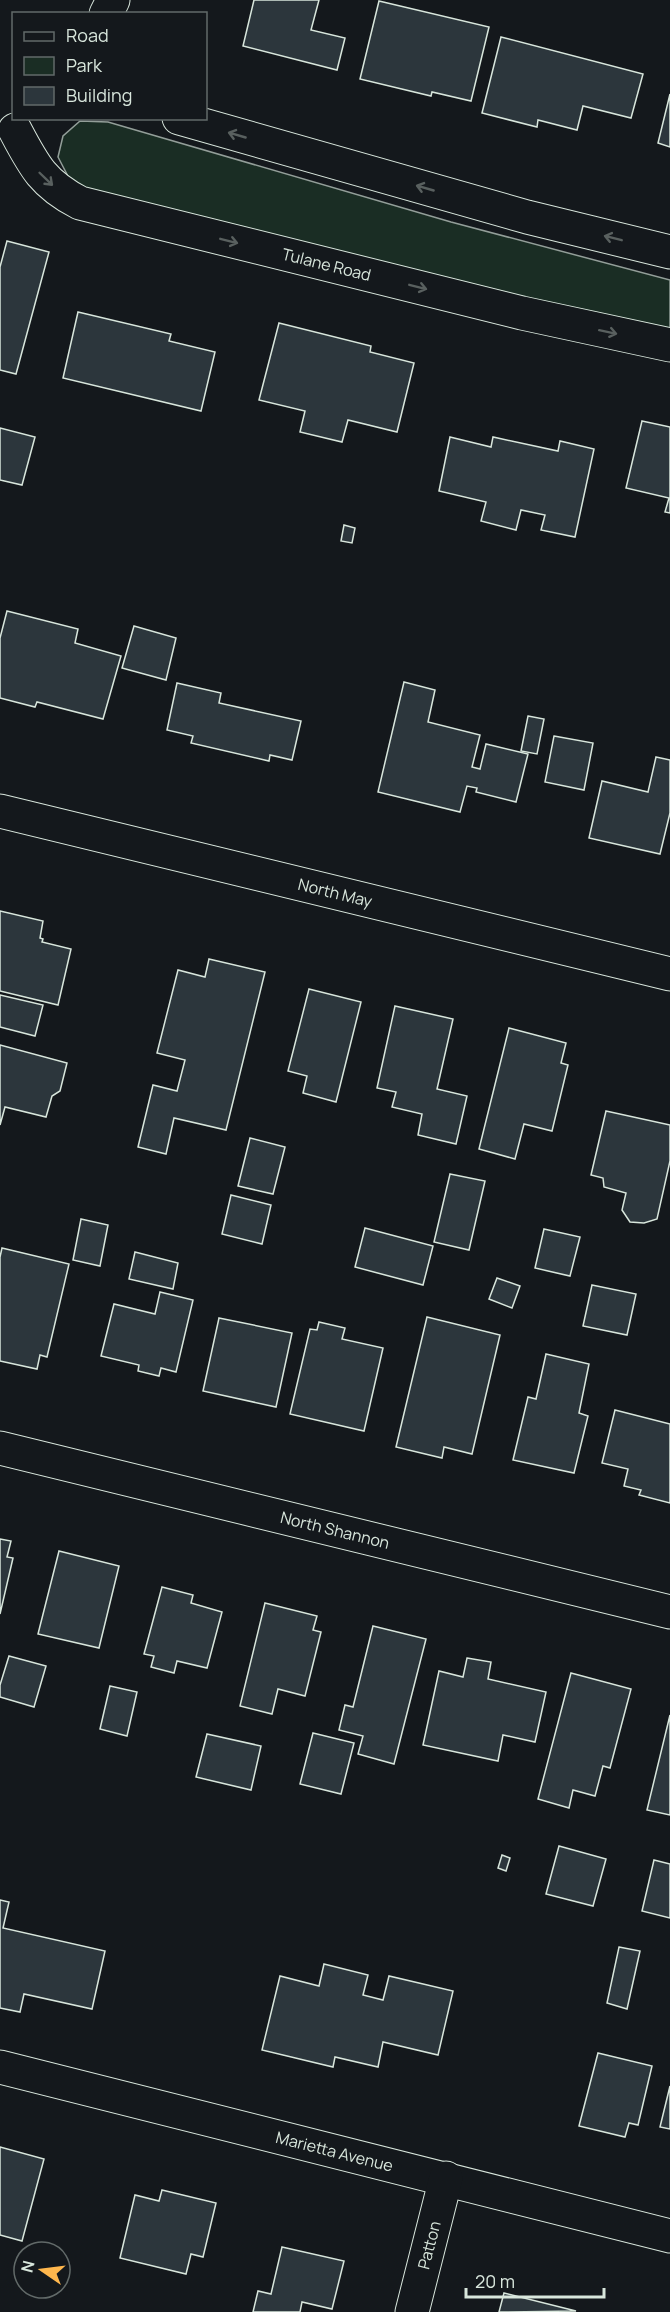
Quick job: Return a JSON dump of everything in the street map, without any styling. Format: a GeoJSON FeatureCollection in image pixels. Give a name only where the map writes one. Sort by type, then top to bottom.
{"type":"FeatureCollection","features":[{"type":"Feature","properties":{"kind":"street"},"geometry":{"type":"LineString","coordinates":[[186,120],[526,217],[670,252]]}},
{"type":"Feature","properties":{"kind":"street","name":"Tulane Road"},"geometry":{"type":"LineString","coordinates":[[14,128],[36,169],[56,189],[80,203],[510,310],[670,345]]}},
{"type":"Feature","properties":{"kind":"street","name":"North May"},"geometry":{"type":"LineString","coordinates":[[0,811],[670,974]]}},
{"type":"Feature","properties":{"kind":"street","name":"North Shannon"},"geometry":{"type":"LineString","coordinates":[[0,1448],[670,1612]]}},
{"type":"Feature","properties":{"kind":"street","name":"Marietta Avenue"},"geometry":{"type":"LineString","coordinates":[[0,2067],[670,2236]]}},
{"type":"Feature","properties":{"kind":"street","name":"Patton"},"geometry":{"type":"LineString","coordinates":[[412,2312],[446,2178]]}},
{"type":"Feature","properties":{"kind":"green space"},"geometry":{"type":"Polygon","coordinates":[[[80,121],[108,122],[451,222],[670,280],[670,332],[106,200],[71,182],[58,157],[63,136],[80,121]]]}},
{"type":"Feature","properties":{"kind":"building"},"geometry":{"type":"Polygon","coordinates":[[[254,0],[319,0],[311,30],[345,38],[337,70],[243,46],[254,0]]]}},
{"type":"Feature","properties":{"kind":"building"},"geometry":{"type":"Polygon","coordinates":[[[379,1],[489,27],[471,101],[432,92],[431,96],[360,79],[379,1]]]}},
{"type":"Feature","properties":{"kind":"building"},"geometry":{"type":"Polygon","coordinates":[[[501,37],[643,74],[631,118],[583,106],[577,130],[538,120],[537,127],[482,113],[501,37]]]}},
{"type":"Feature","properties":{"kind":"building"},"geometry":{"type":"Polygon","coordinates":[[[670,94],[670,147],[658,143],[670,94]]]}},
{"type":"Feature","properties":{"kind":"building"},"geometry":{"type":"Polygon","coordinates":[[[7,241],[49,252],[16,374],[0,370],[0,267],[7,241]]]}},
{"type":"Feature","properties":{"kind":"building"},"geometry":{"type":"Polygon","coordinates":[[[78,312],[171,334],[169,341],[215,352],[201,411],[63,378],[78,312]]]}},
{"type":"Feature","properties":{"kind":"building"},"geometry":{"type":"Polygon","coordinates":[[[279,323],[371,346],[370,352],[414,363],[397,432],[348,420],[342,442],[300,432],[305,411],[259,400],[279,323]]]}},
{"type":"Feature","properties":{"kind":"building"},"geometry":{"type":"Polygon","coordinates":[[[642,421],[670,427],[670,513],[665,512],[669,498],[626,488],[642,421]]]}},
{"type":"Feature","properties":{"kind":"building"},"geometry":{"type":"Polygon","coordinates":[[[0,428],[35,437],[22,485],[0,480],[0,428]]]}},
{"type":"Feature","properties":{"kind":"building"},"geometry":{"type":"Polygon","coordinates":[[[450,437],[491,447],[493,437],[558,451],[560,441],[594,449],[575,537],[541,530],[545,515],[521,510],[516,530],[481,521],[486,502],[439,491],[450,437]]]}},
{"type":"Feature","properties":{"kind":"building"},"geometry":{"type":"Polygon","coordinates":[[[344,525],[355,528],[352,543],[341,541],[344,525]]]}},
{"type":"Feature","properties":{"kind":"building"},"geometry":{"type":"Polygon","coordinates":[[[7,611],[78,629],[75,643],[121,656],[103,719],[37,702],[35,707],[0,698],[0,638],[7,611]]]}},
{"type":"Feature","properties":{"kind":"building"},"geometry":{"type":"Polygon","coordinates":[[[134,626],[176,638],[166,680],[122,668],[134,626]]]}},
{"type":"Feature","properties":{"kind":"building"},"geometry":{"type":"Polygon","coordinates":[[[404,682],[435,690],[428,722],[480,735],[472,767],[480,769],[486,744],[528,754],[516,802],[476,792],[477,788],[467,786],[460,812],[378,792],[404,682]]]}},
{"type":"Feature","properties":{"kind":"building"},"geometry":{"type":"Polygon","coordinates":[[[177,683],[221,693],[219,703],[301,721],[292,760],[270,755],[269,761],[191,743],[193,736],[167,730],[177,683]]]}},
{"type":"Feature","properties":{"kind":"building"},"geometry":{"type":"Polygon","coordinates":[[[528,716],[544,719],[537,754],[521,751],[528,716]]]}},
{"type":"Feature","properties":{"kind":"building"},"geometry":{"type":"Polygon","coordinates":[[[554,736],[593,743],[584,790],[545,782],[554,736]]]}},
{"type":"Feature","properties":{"kind":"building"},"geometry":{"type":"Polygon","coordinates":[[[656,757],[670,760],[670,813],[660,854],[589,838],[602,781],[648,792],[656,757]]]}},
{"type":"Feature","properties":{"kind":"building"},"geometry":{"type":"Polygon","coordinates":[[[0,911],[43,921],[40,938],[43,939],[42,942],[71,949],[58,1005],[0,991],[0,911]]]}},
{"type":"Feature","properties":{"kind":"building"},"geometry":{"type":"Polygon","coordinates":[[[209,959],[265,972],[226,1130],[174,1118],[166,1154],[138,1147],[153,1085],[177,1091],[185,1060],[157,1053],[178,970],[205,977],[209,959]]]}},
{"type":"Feature","properties":{"kind":"building"},"geometry":{"type":"Polygon","coordinates":[[[309,989],[361,1002],[336,1102],[303,1093],[307,1076],[288,1071],[309,989]]]}},
{"type":"Feature","properties":{"kind":"building"},"geometry":{"type":"Polygon","coordinates":[[[0,995],[43,1005],[35,1036],[0,1027],[0,995]]]}},
{"type":"Feature","properties":{"kind":"building"},"geometry":{"type":"Polygon","coordinates":[[[395,1006],[453,1019],[437,1089],[467,1096],[456,1144],[418,1135],[422,1114],[392,1107],[396,1092],[377,1088],[395,1006]]]}},
{"type":"Feature","properties":{"kind":"building"},"geometry":{"type":"Polygon","coordinates":[[[509,1028],[566,1043],[561,1063],[568,1065],[552,1131],[524,1124],[515,1159],[479,1149],[509,1028]]]}},
{"type":"Feature","properties":{"kind":"building"},"geometry":{"type":"Polygon","coordinates":[[[0,1045],[67,1063],[60,1091],[52,1096],[46,1117],[5,1107],[0,1125],[0,1045]]]}},
{"type":"Feature","properties":{"kind":"building"},"geometry":{"type":"Polygon","coordinates":[[[606,1111],[670,1125],[670,1161],[657,1219],[644,1223],[630,1222],[622,1210],[626,1193],[604,1187],[603,1178],[591,1175],[606,1111]]]}},
{"type":"Feature","properties":{"kind":"building"},"geometry":{"type":"Polygon","coordinates":[[[250,1138],[285,1147],[273,1194],[238,1186],[250,1138]]]}},
{"type":"Feature","properties":{"kind":"building"},"geometry":{"type":"Polygon","coordinates":[[[450,1174],[485,1181],[469,1250],[434,1242],[450,1174]]]}},
{"type":"Feature","properties":{"kind":"building"},"geometry":{"type":"Polygon","coordinates":[[[231,1195],[271,1205],[262,1244],[222,1234],[231,1195]]]}},
{"type":"Feature","properties":{"kind":"building"},"geometry":{"type":"Polygon","coordinates":[[[81,1219],[108,1225],[100,1266],[73,1260],[81,1219]]]}},
{"type":"Feature","properties":{"kind":"building"},"geometry":{"type":"Polygon","coordinates":[[[365,1228],[433,1246],[423,1285],[355,1267],[365,1228]]]}},
{"type":"Feature","properties":{"kind":"building"},"geometry":{"type":"Polygon","coordinates":[[[544,1229],[580,1237],[570,1276],[535,1268],[544,1229]]]}},
{"type":"Feature","properties":{"kind":"building"},"geometry":{"type":"Polygon","coordinates":[[[2,1248],[69,1264],[47,1357],[40,1355],[37,1369],[0,1361],[0,1257],[2,1248]]]}},
{"type":"Feature","properties":{"kind":"building"},"geometry":{"type":"Polygon","coordinates":[[[135,1252],[178,1263],[173,1289],[129,1279],[135,1252]]]}},
{"type":"Feature","properties":{"kind":"building"},"geometry":{"type":"Polygon","coordinates":[[[497,1278],[520,1286],[512,1308],[489,1299],[497,1278]]]}},
{"type":"Feature","properties":{"kind":"building"},"geometry":{"type":"Polygon","coordinates":[[[592,1285],[636,1294],[627,1335],[583,1326],[592,1285]]]}},
{"type":"Feature","properties":{"kind":"building"},"geometry":{"type":"Polygon","coordinates":[[[160,1292],[193,1300],[176,1372],[161,1368],[159,1376],[138,1371],[139,1365],[101,1356],[114,1304],[155,1314],[160,1292]]]}},
{"type":"Feature","properties":{"kind":"building"},"geometry":{"type":"Polygon","coordinates":[[[427,1317],[500,1335],[472,1454],[444,1447],[442,1458],[396,1447],[427,1317]]]}},
{"type":"Feature","properties":{"kind":"building"},"geometry":{"type":"Polygon","coordinates":[[[219,1318],[292,1333],[276,1407],[203,1391],[219,1318]]]}},
{"type":"Feature","properties":{"kind":"building"},"geometry":{"type":"Polygon","coordinates":[[[319,1322],[345,1328],[342,1339],[383,1348],[364,1431],[290,1414],[310,1329],[317,1330],[319,1322]]]}},
{"type":"Feature","properties":{"kind":"building"},"geometry":{"type":"Polygon","coordinates":[[[546,1354],[589,1364],[579,1413],[588,1416],[574,1473],[513,1460],[528,1397],[536,1399],[546,1354]]]}},
{"type":"Feature","properties":{"kind":"building"},"geometry":{"type":"Polygon","coordinates":[[[615,1410],[670,1424],[670,1503],[639,1495],[641,1490],[624,1486],[628,1469],[602,1463],[615,1410]]]}},
{"type":"Feature","properties":{"kind":"building"},"geometry":{"type":"Polygon","coordinates":[[[0,1539],[11,1541],[7,1557],[13,1558],[0,1614],[0,1539]]]}},
{"type":"Feature","properties":{"kind":"building"},"geometry":{"type":"Polygon","coordinates":[[[59,1551],[119,1566],[99,1648],[38,1634],[59,1551]]]}},
{"type":"Feature","properties":{"kind":"building"},"geometry":{"type":"Polygon","coordinates":[[[162,1587],[193,1595],[191,1603],[222,1612],[207,1668],[177,1661],[174,1673],[151,1667],[154,1656],[144,1654],[162,1587]]]}},
{"type":"Feature","properties":{"kind":"building"},"geometry":{"type":"Polygon","coordinates":[[[265,1603],[317,1616],[313,1630],[321,1632],[305,1696],[278,1689],[272,1714],[240,1706],[265,1603]]]}},
{"type":"Feature","properties":{"kind":"building"},"geometry":{"type":"Polygon","coordinates":[[[373,1626],[426,1639],[394,1764],[358,1754],[363,1736],[339,1730],[345,1705],[353,1707],[373,1626]]]}},
{"type":"Feature","properties":{"kind":"building"},"geometry":{"type":"Polygon","coordinates":[[[9,1656],[46,1666],[34,1707],[0,1697],[0,1685],[9,1656]]]}},
{"type":"Feature","properties":{"kind":"building"},"geometry":{"type":"Polygon","coordinates":[[[467,1658],[491,1662],[488,1679],[546,1692],[535,1742],[503,1735],[498,1761],[423,1745],[439,1671],[463,1677],[467,1658]]]}},
{"type":"Feature","properties":{"kind":"building"},"geometry":{"type":"Polygon","coordinates":[[[571,1673],[631,1689],[610,1768],[603,1766],[595,1796],[573,1790],[569,1808],[538,1799],[571,1673]]]}},
{"type":"Feature","properties":{"kind":"building"},"geometry":{"type":"Polygon","coordinates":[[[110,1686],[137,1692],[127,1736],[100,1729],[110,1686]]]}},
{"type":"Feature","properties":{"kind":"building"},"geometry":{"type":"Polygon","coordinates":[[[670,1715],[670,1815],[647,1810],[670,1715]]]}},
{"type":"Feature","properties":{"kind":"building"},"geometry":{"type":"Polygon","coordinates":[[[313,1733],[354,1743],[341,1794],[300,1784],[313,1733]]]}},
{"type":"Feature","properties":{"kind":"building"},"geometry":{"type":"Polygon","coordinates":[[[207,1734],[261,1746],[251,1790],[196,1777],[207,1734]]]}},
{"type":"Feature","properties":{"kind":"building"},"geometry":{"type":"Polygon","coordinates":[[[559,1846],[606,1859],[593,1906],[546,1894],[559,1846]]]}},
{"type":"Feature","properties":{"kind":"building"},"geometry":{"type":"Polygon","coordinates":[[[502,1855],[510,1858],[506,1871],[498,1868],[502,1855]]]}},
{"type":"Feature","properties":{"kind":"building"},"geometry":{"type":"Polygon","coordinates":[[[654,1860],[670,1864],[670,1918],[642,1911],[654,1860]]]}},
{"type":"Feature","properties":{"kind":"building"},"geometry":{"type":"Polygon","coordinates":[[[0,1900],[9,1902],[3,1928],[105,1951],[92,2009],[24,1994],[20,2012],[0,2008],[0,1900]]]}},
{"type":"Feature","properties":{"kind":"building"},"geometry":{"type":"Polygon","coordinates":[[[619,1947],[640,1951],[627,2009],[607,2003],[619,1947]]]}},
{"type":"Feature","properties":{"kind":"building"},"geometry":{"type":"Polygon","coordinates":[[[324,1964],[368,1975],[363,1995],[383,2000],[389,1976],[453,1991],[438,2055],[383,2042],[378,2067],[335,2057],[333,2067],[262,2050],[280,1976],[319,1986],[324,1964]]]}},
{"type":"Feature","properties":{"kind":"building"},"geometry":{"type":"Polygon","coordinates":[[[598,2053],[652,2066],[638,2125],[629,2123],[625,2137],[579,2126],[598,2053]]]}},
{"type":"Feature","properties":{"kind":"building"},"geometry":{"type":"Polygon","coordinates":[[[670,2086],[670,2129],[660,2127],[670,2086]]]}},
{"type":"Feature","properties":{"kind":"building"},"geometry":{"type":"Polygon","coordinates":[[[0,2147],[44,2159],[22,2240],[0,2235],[0,2147]]]}},
{"type":"Feature","properties":{"kind":"building"},"geometry":{"type":"Polygon","coordinates":[[[162,2190],[216,2203],[203,2257],[191,2254],[186,2274],[120,2258],[135,2195],[159,2201],[162,2190]]]}},
{"type":"Feature","properties":{"kind":"building"},"geometry":{"type":"Polygon","coordinates":[[[282,2247],[344,2261],[332,2309],[302,2302],[300,2312],[253,2312],[258,2291],[271,2294],[282,2247]]]}},
{"type":"Feature","properties":{"kind":"building"},"geometry":{"type":"Polygon","coordinates":[[[504,2293],[576,2311],[499,2312],[504,2293]]]}}]}
